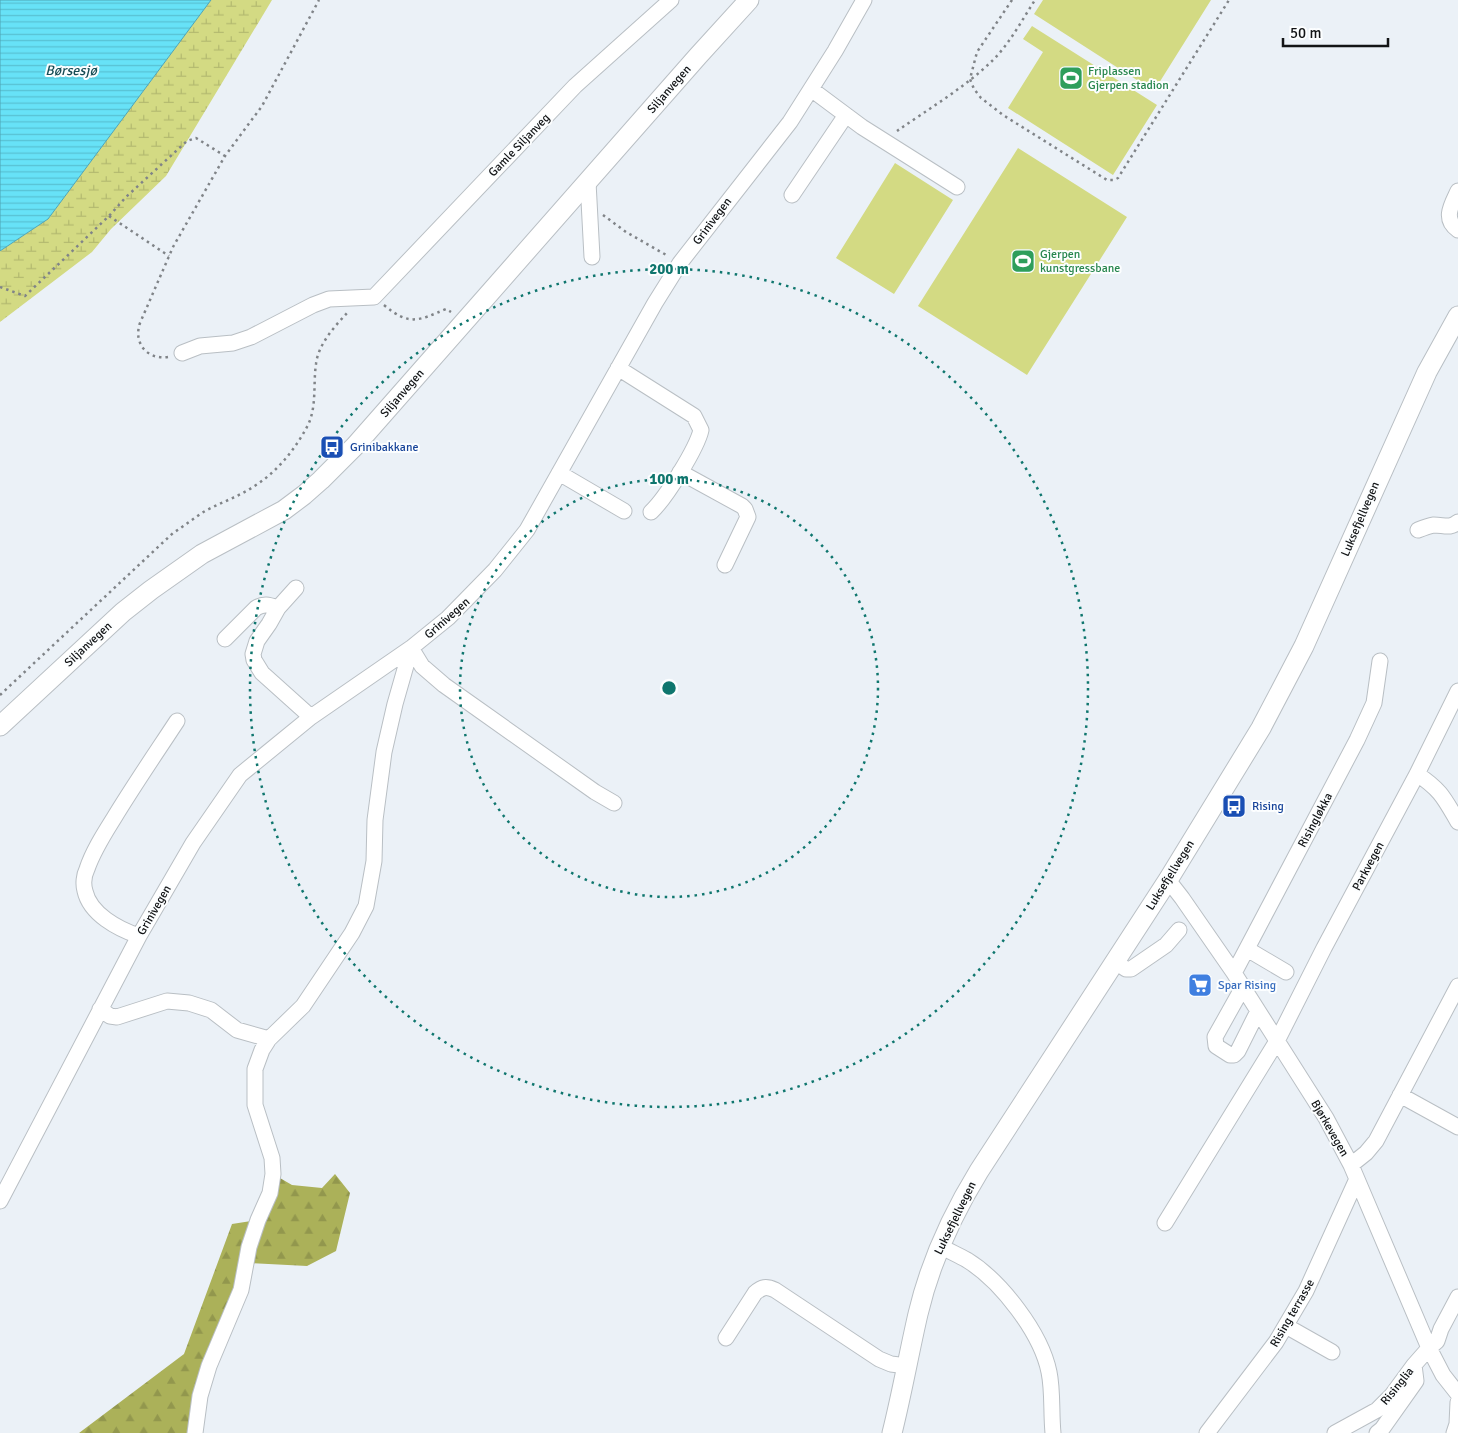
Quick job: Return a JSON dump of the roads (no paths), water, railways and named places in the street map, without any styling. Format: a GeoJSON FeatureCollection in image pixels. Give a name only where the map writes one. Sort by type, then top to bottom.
{"type":"FeatureCollection","features":[{"type":"Feature","properties":{"kind":"main road","name":"Siljanvegen"},"geometry":{"type":"LineString","coordinates":[[0,726],[117,618],[151,590],[202,554],[284,510],[304,496],[355,446],[698,56],[750,0]]}},
{"type":"Feature","properties":{"kind":"main road","name":"Luksefjellvegen"},"geometry":{"type":"LineString","coordinates":[[892,1433],[918,1313],[940,1246],[963,1196],[1168,880],[1261,728],[1281,691],[1326,596],[1427,372],[1458,316]]}},
{"type":"Feature","properties":{"kind":"street","name":"Gamle Siljanveg"},"geometry":{"type":"LineString","coordinates":[[182,353],[200,346],[233,343],[251,337],[313,305],[329,299],[368,297],[575,86],[671,0]]}},
{"type":"Feature","properties":{"kind":"street","name":"Grinivegen"},"geometry":{"type":"LineString","coordinates":[[0,1200],[139,936],[193,843],[240,775],[311,717],[411,648],[448,618],[496,570],[527,530],[655,303],[680,263],[790,122],[864,0]]}},
{"type":"Feature","properties":{"kind":"street"},"geometry":{"type":"LineString","coordinates":[[811,90],[884,141],[957,187]]}},
{"type":"Feature","properties":{"kind":"street"},"geometry":{"type":"LineString","coordinates":[[792,194],[846,115]]}},
{"type":"Feature","properties":{"kind":"street"},"geometry":{"type":"LineString","coordinates":[[588,182],[592,257]]}},
{"type":"Feature","properties":{"kind":"street"},"geometry":{"type":"LineString","coordinates":[[1458,191],[1448,212],[1449,220],[1458,230]]}},
{"type":"Feature","properties":{"kind":"street"},"geometry":{"type":"LineString","coordinates":[[618,368],[694,416],[701,430],[699,440],[680,472],[660,504],[651,512]]}},
{"type":"Feature","properties":{"kind":"street"},"geometry":{"type":"LineString","coordinates":[[680,472],[742,506],[747,513],[748,517],[724,565]]}},
{"type":"Feature","properties":{"kind":"street"},"geometry":{"type":"LineString","coordinates":[[559,473],[624,511]]}},
{"type":"Feature","properties":{"kind":"street"},"geometry":{"type":"LineString","coordinates":[[1418,530],[1435,525],[1452,526],[1458,522]]}},
{"type":"Feature","properties":{"kind":"street"},"geometry":{"type":"LineString","coordinates":[[296,588],[278,608],[256,641],[253,654],[254,660],[262,673],[311,717]]}},
{"type":"Feature","properties":{"kind":"street"},"geometry":{"type":"LineString","coordinates":[[225,639],[261,604],[278,608]]}},
{"type":"Feature","properties":{"kind":"street"},"geometry":{"type":"LineString","coordinates":[[411,648],[422,666],[444,685],[595,792],[614,803]]}},
{"type":"Feature","properties":{"kind":"street"},"geometry":{"type":"LineString","coordinates":[[195,1433],[200,1396],[209,1366],[241,1290],[249,1247],[270,1193],[273,1174],[272,1158],[255,1105],[255,1069],[262,1050],[269,1039],[303,1006],[352,933],[366,906],[374,861],[375,820],[384,752],[411,648]]}},
{"type":"Feature","properties":{"kind":"street","name":"Risingløkka"},"geometry":{"type":"LineString","coordinates":[[1234,973],[1357,740],[1374,704],[1380,661]]}},
{"type":"Feature","properties":{"kind":"street","name":"Parkvegen"},"geometry":{"type":"LineString","coordinates":[[1165,1223],[1277,1041],[1324,948],[1417,774],[1458,691]]}},
{"type":"Feature","properties":{"kind":"street"},"geometry":{"type":"LineString","coordinates":[[139,936],[120,928],[91,905],[84,890],[86,869],[103,836],[177,721]]}},
{"type":"Feature","properties":{"kind":"street"},"geometry":{"type":"LineString","coordinates":[[1417,774],[1431,783],[1442,794],[1458,822]]}},
{"type":"Feature","properties":{"kind":"street","name":"Bjørkevegen"},"geometry":{"type":"LineString","coordinates":[[1168,880],[1234,973],[1326,1118],[1351,1165],[1356,1181],[1429,1348],[1443,1375],[1458,1394]]}},
{"type":"Feature","properties":{"kind":"street"},"geometry":{"type":"LineString","coordinates":[[1115,962],[1131,970],[1166,946],[1179,930]]}},
{"type":"Feature","properties":{"kind":"street"},"geometry":{"type":"LineString","coordinates":[[1246,949],[1286,972]]}},
{"type":"Feature","properties":{"kind":"street"},"geometry":{"type":"LineString","coordinates":[[1351,1165],[1366,1153],[1376,1141],[1458,986]]}},
{"type":"Feature","properties":{"kind":"street"},"geometry":{"type":"LineString","coordinates":[[1243,987],[1215,1036],[1216,1046],[1230,1055],[1238,1052],[1258,1011]]}},
{"type":"Feature","properties":{"kind":"street"},"geometry":{"type":"LineString","coordinates":[[100,1010],[110,1016],[117,1017],[168,1001],[189,1003],[211,1010],[237,1030],[269,1039]]}},
{"type":"Feature","properties":{"kind":"street"},"geometry":{"type":"LineString","coordinates":[[1400,1095],[1458,1127]]}},
{"type":"Feature","properties":{"kind":"street","name":"Rising terrasse"},"geometry":{"type":"LineString","coordinates":[[1207,1433],[1286,1326],[1306,1291],[1356,1181]]}},
{"type":"Feature","properties":{"kind":"street"},"geometry":{"type":"LineString","coordinates":[[940,1246],[967,1260],[982,1271],[1009,1297],[1025,1320],[1040,1347],[1049,1372],[1053,1433]]}},
{"type":"Feature","properties":{"kind":"street"},"geometry":{"type":"LineString","coordinates":[[726,1338],[755,1293],[762,1288],[768,1287],[879,1359],[891,1364],[907,1366]]}},
{"type":"Feature","properties":{"kind":"street","name":"Risinglia"},"geometry":{"type":"LineString","coordinates":[[1335,1433],[1377,1410],[1392,1395],[1414,1365],[1437,1341],[1441,1329],[1458,1297]]}},
{"type":"Feature","properties":{"kind":"street"},"geometry":{"type":"LineString","coordinates":[[1286,1326],[1332,1352]]}},
{"type":"Feature","properties":{"kind":"street"},"geometry":{"type":"LineString","coordinates":[[1377,1433],[1382,1430],[1416,1382],[1414,1365]]}},
{"type":"Feature","properties":{"kind":"street"},"geometry":{"type":"LineString","coordinates":[[1454,1433],[1457,1424],[1458,1402]]}},
{"type":"Feature","properties":{"kind":"street"},"geometry":{"type":"LineString","coordinates":[[1358,1422],[1370,1433],[1373,1433]]}},
{"type":"Feature","properties":{"kind":"water","name":"Børsesjø"},"geometry":{"type":"Polygon","coordinates":[[[0,0],[211,0],[48,219],[0,251],[0,0]]]}},
{"type":"Feature","properties":{"kind":"place","name":"Friplassen Gjerpen stadion"},"geometry":{"type":"Point","coordinates":[1071,78]}},
{"type":"Feature","properties":{"kind":"place","name":"Gjerpen kunstgressbane"},"geometry":{"type":"Point","coordinates":[1023,261]}},
{"type":"Feature","properties":{"kind":"place","name":"Grinibakkane"},"geometry":{"type":"Point","coordinates":[332,447]}},
{"type":"Feature","properties":{"kind":"place","name":"Rising"},"geometry":{"type":"Point","coordinates":[1234,806]}},
{"type":"Feature","properties":{"kind":"place","name":"Spar Rising"},"geometry":{"type":"Point","coordinates":[1200,985]}}]}
